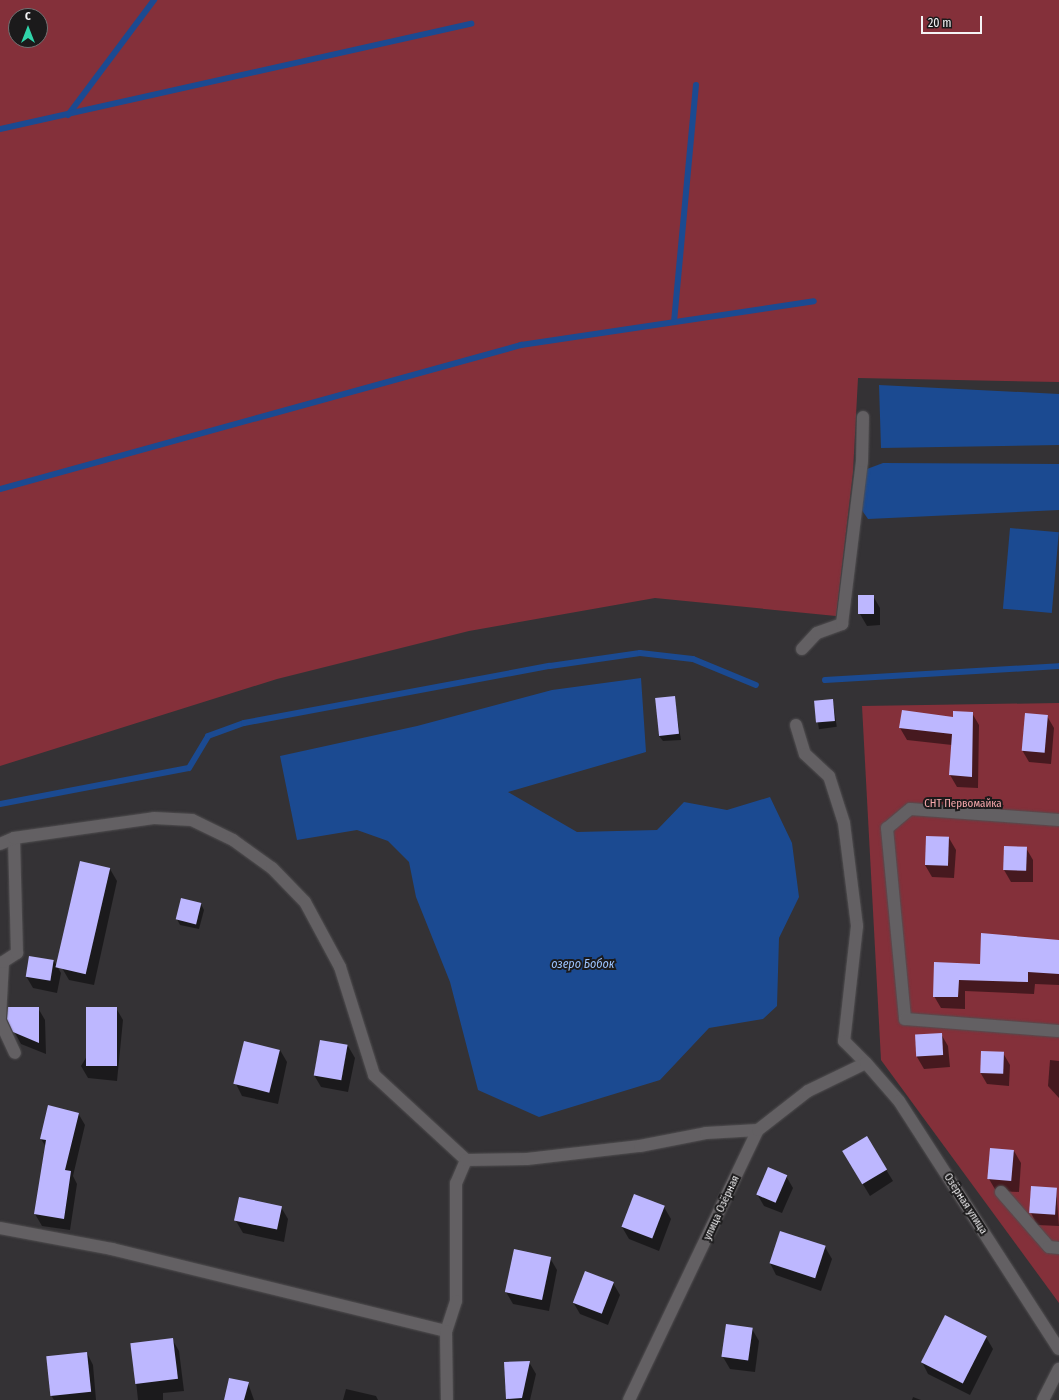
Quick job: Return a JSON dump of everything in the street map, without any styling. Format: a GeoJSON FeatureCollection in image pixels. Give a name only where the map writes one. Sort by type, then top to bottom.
{"type":"FeatureCollection","features":[{"type":"Feature","properties":{"kind":"street"},"geometry":{"type":"LineString","coordinates":[[802,650],[817,633],[842,624],[862,461],[863,417]]}},
{"type":"Feature","properties":{"kind":"street","name":"Озёрная улица"},"geometry":{"type":"LineString","coordinates":[[796,725],[805,754],[829,776],[844,823],[857,926],[844,1041],[866,1063],[899,1101],[1059,1349]]}},
{"type":"Feature","properties":{"kind":"street"},"geometry":{"type":"LineString","coordinates":[[1059,820],[910,809],[887,828],[905,1019],[1059,1031]]}},
{"type":"Feature","properties":{"kind":"street"},"geometry":{"type":"LineString","coordinates":[[0,844],[14,838],[154,818],[192,820],[240,845],[272,868],[305,902],[340,968],[374,1075],[466,1160],[528,1159],[640,1146],[706,1133],[758,1130]]}},
{"type":"Feature","properties":{"kind":"street"},"geometry":{"type":"LineString","coordinates":[[0,1018],[3,962],[17,953],[14,838]]}},
{"type":"Feature","properties":{"kind":"street"},"geometry":{"type":"LineString","coordinates":[[0,1021],[15,1053]]}},
{"type":"Feature","properties":{"kind":"street","name":"улица Озёрная"},"geometry":{"type":"LineString","coordinates":[[629,1400],[758,1130],[808,1091],[866,1063]]}},
{"type":"Feature","properties":{"kind":"street"},"geometry":{"type":"LineString","coordinates":[[447,1400],[446,1330],[456,1301],[456,1183],[466,1160]]}},
{"type":"Feature","properties":{"kind":"street"},"geometry":{"type":"LineString","coordinates":[[1000,1192],[1049,1247],[1059,1248]]}},
{"type":"Feature","properties":{"kind":"street"},"geometry":{"type":"LineString","coordinates":[[0,1228],[112,1249],[446,1330]]}},
{"type":"Feature","properties":{"kind":"street"},"geometry":{"type":"LineString","coordinates":[[1043,1400],[1059,1369]]}},
{"type":"Feature","properties":{"kind":"green space"},"geometry":{"type":"Polygon","coordinates":[[[0,0],[1059,0],[1059,382],[858,378],[853,472],[836,616],[655,598],[469,631],[277,679],[0,766],[0,0]]]}},
{"type":"Feature","properties":{"kind":"green space","name":"СНТ Первомайка"},"geometry":{"type":"Polygon","coordinates":[[[1059,703],[1059,1303],[881,1060],[862,706],[1059,703]]]}},
{"type":"Feature","properties":{"kind":"water"},"geometry":{"type":"Polygon","coordinates":[[[879,385],[1059,394],[1059,445],[881,448],[879,385]]]}},
{"type":"Feature","properties":{"kind":"water"},"geometry":{"type":"Polygon","coordinates":[[[883,463],[1059,464],[1059,510],[868,519],[861,509],[867,469],[883,463]]]}},
{"type":"Feature","properties":{"kind":"water"},"geometry":{"type":"Polygon","coordinates":[[[1010,528],[1059,532],[1052,613],[1003,609],[1010,528]]]}},
{"type":"Feature","properties":{"kind":"water","name":"озеро Бобок"},"geometry":{"type":"Polygon","coordinates":[[[641,678],[646,752],[508,792],[577,832],[657,830],[684,802],[727,810],[770,797],[792,843],[799,897],[779,938],[777,1006],[763,1019],[709,1028],[660,1080],[539,1117],[478,1090],[450,982],[416,897],[409,862],[388,841],[357,830],[297,840],[280,756],[417,726],[552,690],[641,678]]]}},
{"type":"Feature","properties":{"kind":"building"},"geometry":{"type":"Polygon","coordinates":[[[858,595],[874,595],[874,614],[858,614],[858,595]]]}},
{"type":"Feature","properties":{"kind":"building"},"geometry":{"type":"Polygon","coordinates":[[[675,696],[679,734],[659,736],[655,698],[675,696]]]}},
{"type":"Feature","properties":{"kind":"building"},"geometry":{"type":"Polygon","coordinates":[[[833,699],[835,721],[816,723],[814,701],[833,699]]]}},
{"type":"Feature","properties":{"kind":"building"},"geometry":{"type":"Polygon","coordinates":[[[902,710],[953,717],[953,711],[973,712],[972,777],[949,775],[952,734],[899,728],[902,710]]]}},
{"type":"Feature","properties":{"kind":"building"},"geometry":{"type":"Polygon","coordinates":[[[1025,713],[1048,715],[1045,753],[1022,751],[1025,713]]]}},
{"type":"Feature","properties":{"kind":"building"},"geometry":{"type":"Polygon","coordinates":[[[926,836],[949,837],[948,866],[925,865],[926,836]]]}},
{"type":"Feature","properties":{"kind":"building"},"geometry":{"type":"Polygon","coordinates":[[[1004,846],[1027,847],[1026,871],[1003,870],[1004,846]]]}},
{"type":"Feature","properties":{"kind":"building"},"geometry":{"type":"Polygon","coordinates":[[[80,861],[110,868],[86,974],[55,967],[80,861]]]}},
{"type":"Feature","properties":{"kind":"building"},"geometry":{"type":"Polygon","coordinates":[[[181,898],[201,903],[196,924],[176,919],[181,898]]]}},
{"type":"Feature","properties":{"kind":"building"},"geometry":{"type":"Polygon","coordinates":[[[981,933],[1059,940],[1059,974],[1028,972],[1028,982],[959,980],[958,997],[933,997],[934,962],[980,964],[981,933]]]}},
{"type":"Feature","properties":{"kind":"building"},"geometry":{"type":"Polygon","coordinates":[[[29,956],[54,960],[50,981],[26,977],[29,956]]]}},
{"type":"Feature","properties":{"kind":"building"},"geometry":{"type":"Polygon","coordinates":[[[8,1007],[39,1007],[39,1043],[13,1032],[7,1019],[8,1007]]]}},
{"type":"Feature","properties":{"kind":"building"},"geometry":{"type":"Polygon","coordinates":[[[86,1007],[117,1007],[117,1066],[86,1066],[86,1007]]]}},
{"type":"Feature","properties":{"kind":"building"},"geometry":{"type":"Polygon","coordinates":[[[942,1033],[943,1055],[916,1056],[915,1034],[942,1033]]]}},
{"type":"Feature","properties":{"kind":"building"},"geometry":{"type":"Polygon","coordinates":[[[320,1040],[348,1045],[341,1080],[314,1075],[320,1040]]]}},
{"type":"Feature","properties":{"kind":"building"},"geometry":{"type":"Polygon","coordinates":[[[244,1041],[280,1050],[269,1093],[233,1084],[244,1041]]]}},
{"type":"Feature","properties":{"kind":"building"},"geometry":{"type":"Polygon","coordinates":[[[981,1051],[1004,1052],[1003,1074],[980,1073],[981,1051]]]}},
{"type":"Feature","properties":{"kind":"building"},"geometry":{"type":"Polygon","coordinates":[[[48,1105],[79,1113],[65,1170],[71,1171],[64,1219],[34,1214],[46,1140],[40,1139],[48,1105]]]}},
{"type":"Feature","properties":{"kind":"building"},"geometry":{"type":"Polygon","coordinates":[[[867,1136],[887,1169],[862,1184],[842,1151],[867,1136]]]}},
{"type":"Feature","properties":{"kind":"building"},"geometry":{"type":"Polygon","coordinates":[[[990,1148],[1014,1150],[1011,1181],[987,1179],[990,1148]]]}},
{"type":"Feature","properties":{"kind":"building"},"geometry":{"type":"Polygon","coordinates":[[[768,1167],[787,1175],[776,1203],[756,1195],[768,1167]]]}},
{"type":"Feature","properties":{"kind":"building"},"geometry":{"type":"Polygon","coordinates":[[[1031,1186],[1057,1188],[1055,1215],[1029,1213],[1031,1186]]]}},
{"type":"Feature","properties":{"kind":"building"},"geometry":{"type":"Polygon","coordinates":[[[634,1194],[665,1206],[652,1239],[621,1227],[634,1194]]]}},
{"type":"Feature","properties":{"kind":"building"},"geometry":{"type":"Polygon","coordinates":[[[239,1197],[282,1206],[277,1230],[234,1220],[239,1197]]]}},
{"type":"Feature","properties":{"kind":"building"},"geometry":{"type":"Polygon","coordinates":[[[780,1231],[826,1246],[815,1278],[769,1263],[780,1231]]]}},
{"type":"Feature","properties":{"kind":"building"},"geometry":{"type":"Polygon","coordinates":[[[514,1249],[551,1257],[542,1300],[505,1292],[514,1249]]]}},
{"type":"Feature","properties":{"kind":"building"},"geometry":{"type":"Polygon","coordinates":[[[585,1271],[614,1282],[602,1314],[573,1303],[585,1271]]]}},
{"type":"Feature","properties":{"kind":"building"},"geometry":{"type":"Polygon","coordinates":[[[945,1315],[987,1336],[963,1384],[921,1362],[945,1315]]]}},
{"type":"Feature","properties":{"kind":"building"},"geometry":{"type":"Polygon","coordinates":[[[726,1324],[753,1328],[748,1360],[721,1357],[726,1324]]]}},
{"type":"Feature","properties":{"kind":"building"},"geometry":{"type":"Polygon","coordinates":[[[173,1338],[178,1379],[135,1384],[130,1343],[173,1338]]]}},
{"type":"Feature","properties":{"kind":"building"},"geometry":{"type":"Polygon","coordinates":[[[87,1352],[91,1392],[50,1396],[46,1356],[87,1352]]]}},
{"type":"Feature","properties":{"kind":"building"},"geometry":{"type":"Polygon","coordinates":[[[530,1361],[522,1398],[506,1399],[504,1362],[530,1361]]]}},
{"type":"Feature","properties":{"kind":"building"},"geometry":{"type":"Polygon","coordinates":[[[229,1378],[249,1382],[244,1400],[224,1400],[229,1378]]]}},
{"type":"Feature","properties":{"kind":"waterway"},"geometry":{"type":"LineString","coordinates":[[68,115],[154,0]]}},
{"type":"Feature","properties":{"kind":"waterway"},"geometry":{"type":"LineString","coordinates":[[0,129],[471,24]]}},
{"type":"Feature","properties":{"kind":"waterway"},"geometry":{"type":"LineString","coordinates":[[674,322],[696,85]]}},
{"type":"Feature","properties":{"kind":"waterway"},"geometry":{"type":"LineString","coordinates":[[0,489],[521,345],[814,301]]}},
{"type":"Feature","properties":{"kind":"waterway"},"geometry":{"type":"LineString","coordinates":[[0,804],[189,768],[208,736],[244,723],[550,666],[640,653],[693,659],[756,685]]}},
{"type":"Feature","properties":{"kind":"waterway"},"geometry":{"type":"LineString","coordinates":[[825,680],[1059,666]]}}]}
